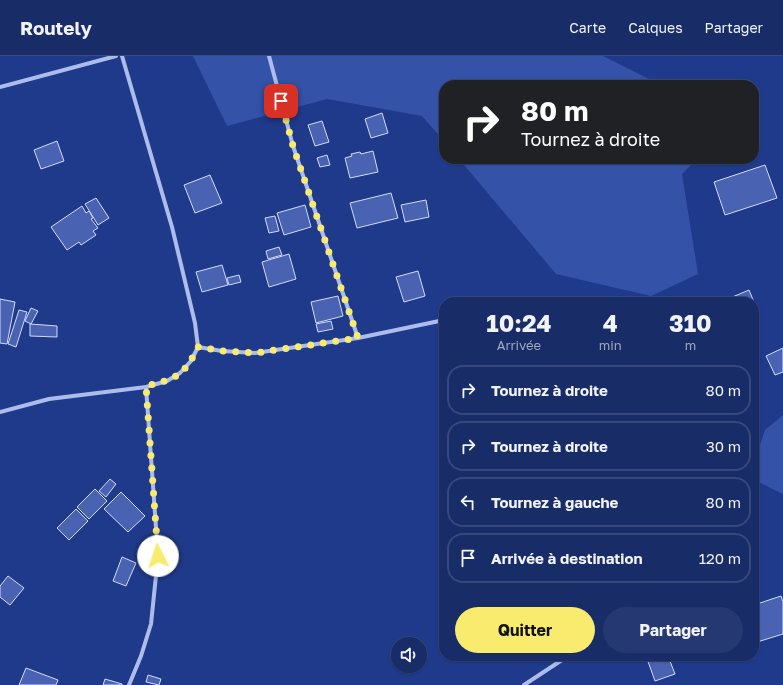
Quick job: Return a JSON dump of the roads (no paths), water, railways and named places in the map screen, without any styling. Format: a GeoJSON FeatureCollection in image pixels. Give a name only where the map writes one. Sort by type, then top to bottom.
{"type":"FeatureCollection","features":[{"type":"Feature","properties":{"kind":"street"},"geometry":{"type":"LineString","coordinates":[[0,87],[116,56]]}},
{"type":"Feature","properties":{"kind":"street"},"geometry":{"type":"LineString","coordinates":[[0,412],[49,399],[146,386],[167,381],[180,373],[191,361],[198,347],[196,323],[172,227],[122,56]]}},
{"type":"Feature","properties":{"kind":"street"},"geometry":{"type":"LineString","coordinates":[[269,56],[293,146],[358,338]]}},
{"type":"Feature","properties":{"kind":"street"},"geometry":{"type":"LineString","coordinates":[[198,347],[222,351],[255,353],[358,338],[439,321]]}},
{"type":"Feature","properties":{"kind":"street"},"geometry":{"type":"LineString","coordinates":[[129,685],[141,656],[151,624],[158,556],[146,386]]}},
{"type":"Feature","properties":{"kind":"street"},"geometry":{"type":"LineString","coordinates":[[524,685],[560,661]]}}]}
